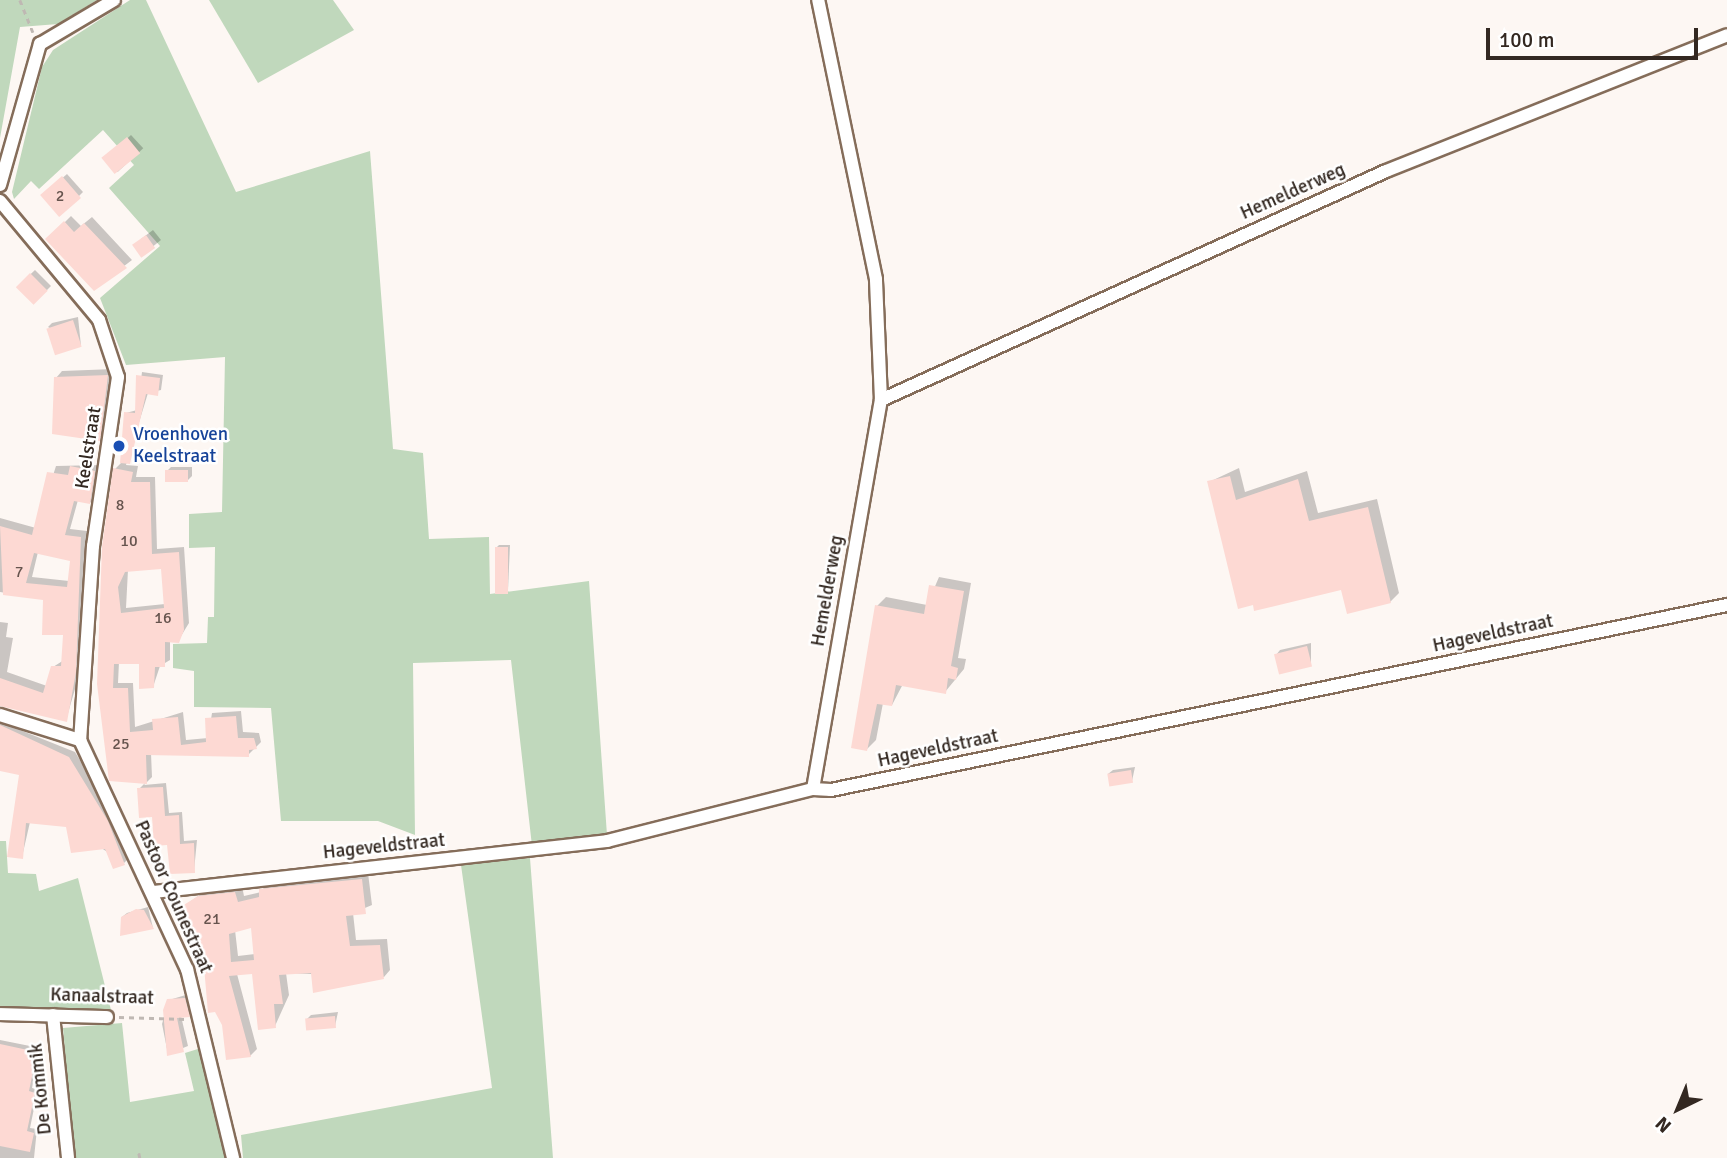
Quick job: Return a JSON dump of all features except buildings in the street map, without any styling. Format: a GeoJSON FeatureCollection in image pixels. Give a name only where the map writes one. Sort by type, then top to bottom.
{"type":"FeatureCollection","features":[{"type":"Feature","properties":{"kind":"street"},"geometry":{"type":"LineString","coordinates":[[0,185],[40,44],[114,0]]}},
{"type":"Feature","properties":{"kind":"street","name":"Hemelderweg"},"geometry":{"type":"LineString","coordinates":[[813,789],[881,400],[876,279],[818,0]]}},
{"type":"Feature","properties":{"kind":"street","name":"Hemelderweg"},"geometry":{"type":"LineString","coordinates":[[881,400],[1386,171],[1727,35]]}},
{"type":"Feature","properties":{"kind":"street","name":"Keelstraat"},"geometry":{"type":"LineString","coordinates":[[0,201],[85,299],[111,348],[118,377],[93,546],[80,740]]}},
{"type":"Feature","properties":{"kind":"street","name":"Hageveldstraat"},"geometry":{"type":"LineString","coordinates":[[153,892],[607,841],[813,789],[831,790],[1727,605]]}},
{"type":"Feature","properties":{"kind":"street"},"geometry":{"type":"LineString","coordinates":[[0,715],[80,740]]}},
{"type":"Feature","properties":{"kind":"street","name":"Pastoor Counestraat"},"geometry":{"type":"LineString","coordinates":[[80,740],[153,892],[203,1020],[233,1158]]}},
{"type":"Feature","properties":{"kind":"street","name":"Kanaalstraat"},"geometry":{"type":"LineString","coordinates":[[0,1014],[107,1017]]}},
{"type":"Feature","properties":{"kind":"street","name":"De Kommik"},"geometry":{"type":"LineString","coordinates":[[53,1015],[68,1158]]}},
{"type":"Feature","properties":{"kind":"path"},"geometry":{"type":"LineString","coordinates":[[20,0],[40,44]]}},
{"type":"Feature","properties":{"kind":"path","name":"Kanaalstraat"},"geometry":{"type":"LineString","coordinates":[[107,1017],[203,1020]]}},
{"type":"Feature","properties":{"kind":"path"},"geometry":{"type":"LineString","coordinates":[[139,1153],[140,1158]]}},
{"type":"Feature","properties":{"kind":"green space"},"geometry":{"type":"Polygon","coordinates":[[[0,0],[97,0],[58,24],[20,27],[0,138],[0,0]]]}},
{"type":"Feature","properties":{"kind":"green space"},"geometry":{"type":"Polygon","coordinates":[[[130,0],[146,0],[236,192],[370,151],[393,449],[423,453],[429,539],[489,537],[490,594],[589,581],[607,835],[532,846],[511,660],[413,663],[415,835],[378,821],[281,821],[271,708],[194,707],[194,671],[173,668],[173,644],[207,643],[208,617],[214,617],[215,547],[189,548],[189,514],[222,512],[225,357],[126,365],[100,298],[160,246],[109,188],[134,165],[103,130],[39,189],[31,181],[14,199],[12,192],[42,67],[53,50],[130,0]]]}},
{"type":"Feature","properties":{"kind":"green space"},"geometry":{"type":"Polygon","coordinates":[[[209,0],[333,0],[354,30],[258,83],[209,0]]]}},
{"type":"Feature","properties":{"kind":"green space"},"geometry":{"type":"Polygon","coordinates":[[[0,841],[6,841],[8,873],[36,874],[39,891],[78,878],[112,1014],[0,1007],[0,841]]]}},
{"type":"Feature","properties":{"kind":"green space"},"geometry":{"type":"Polygon","coordinates":[[[530,858],[553,1158],[243,1158],[241,1135],[492,1088],[461,865],[530,858]]]}},
{"type":"Feature","properties":{"kind":"green space"},"geometry":{"type":"Polygon","coordinates":[[[122,1023],[130,1102],[194,1091],[185,1053],[201,1048],[225,1158],[74,1158],[63,1028],[122,1023]]]}},
{"type":"Feature","properties":{"kind":"place","name":"Vroenhoven Keelstraat"},"geometry":{"type":"Point","coordinates":[119,446]}}]}
